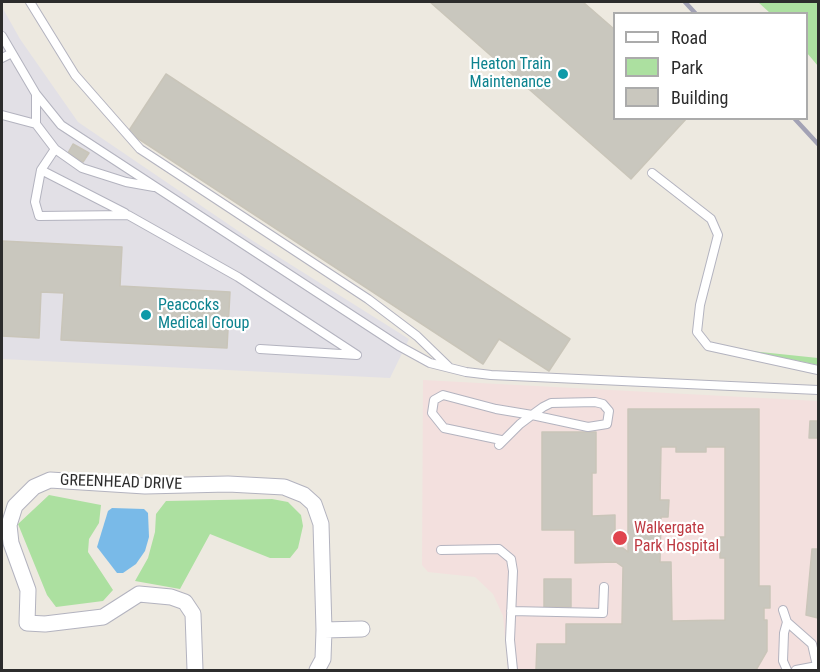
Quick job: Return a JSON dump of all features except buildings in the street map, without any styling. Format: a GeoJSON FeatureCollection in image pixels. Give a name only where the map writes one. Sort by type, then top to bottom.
{"type":"FeatureCollection","features":[{"type":"Feature","properties":{"kind":"street","name":"GREENHEAD DRIVE"},"geometry":{"type":"LineString","coordinates":[[195,670],[193,614],[185,602],[171,597],[139,594],[103,617],[27,623],[28,590],[11,543],[9,525],[15,506],[34,487],[50,480],[145,486],[228,484],[284,487],[297,491],[314,504],[321,524],[324,630],[323,658],[317,670]]}},
{"type":"Feature","properties":{"kind":"street"},"geometry":{"type":"LineString","coordinates":[[324,630],[362,629]]}},
{"type":"Feature","properties":{"kind":"lane"},"geometry":{"type":"LineString","coordinates":[[30,2],[75,75],[140,149],[368,299],[417,336],[451,369]]}},
{"type":"Feature","properties":{"kind":"lane"},"geometry":{"type":"LineString","coordinates":[[2,36],[36,94],[61,125],[399,346],[430,363],[451,369],[491,375],[819,390]]}},
{"type":"Feature","properties":{"kind":"lane"},"geometry":{"type":"LineString","coordinates":[[2,58],[12,53]]}},
{"type":"Feature","properties":{"kind":"lane"},"geometry":{"type":"LineString","coordinates":[[36,94],[36,124],[55,149],[82,168],[126,182],[158,188]]}},
{"type":"Feature","properties":{"kind":"lane"},"geometry":{"type":"LineString","coordinates":[[2,115],[36,124]]}},
{"type":"Feature","properties":{"kind":"lane"},"geometry":{"type":"LineString","coordinates":[[55,149],[41,170],[35,202],[39,216],[128,215]]}},
{"type":"Feature","properties":{"kind":"lane"},"geometry":{"type":"LineString","coordinates":[[41,170],[128,215],[238,277],[357,354],[260,349]]}},
{"type":"Feature","properties":{"kind":"lane"},"geometry":{"type":"LineString","coordinates":[[652,173],[711,219],[718,235],[700,305],[697,332],[708,346],[819,370]]}},
{"type":"Feature","properties":{"kind":"lane"},"geometry":{"type":"LineString","coordinates":[[532,415],[500,443],[444,428],[432,413],[435,400],[443,395],[496,409],[532,415],[595,427],[607,424],[610,414],[608,408],[600,403],[575,401],[551,404],[532,415]]}},
{"type":"Feature","properties":{"kind":"lane"},"geometry":{"type":"LineString","coordinates":[[441,550],[499,549],[508,554],[513,564],[510,640],[513,670]]}},
{"type":"Feature","properties":{"kind":"lane"},"geometry":{"type":"LineString","coordinates":[[511,611],[603,613],[604,587]]}},
{"type":"Feature","properties":{"kind":"lane"},"geometry":{"type":"LineString","coordinates":[[783,610],[788,622],[808,638],[816,650],[817,668],[796,670]]}},
{"type":"Feature","properties":{"kind":"lane"},"geometry":{"type":"LineString","coordinates":[[787,670],[783,661],[784,633],[788,622]]}},
{"type":"Feature","properties":{"kind":"shaded area"},"geometry":{"type":"Polygon","coordinates":[[[2,7],[20,39],[78,122],[250,239],[409,339],[390,378],[2,359],[2,7]]]}},
{"type":"Feature","properties":{"kind":"shaded area","name":"Walkergate Park Hospital"},"geometry":{"type":"Polygon","coordinates":[[[423,380],[818,401],[818,670],[508,670],[503,616],[493,594],[475,577],[428,572],[422,565],[423,380]]]}},
{"type":"Feature","properties":{"kind":"green space"},"geometry":{"type":"Polygon","coordinates":[[[758,2],[818,2],[818,66],[808,54],[808,12],[769,12],[758,2]]]}},
{"type":"Feature","properties":{"kind":"green space"},"geometry":{"type":"Polygon","coordinates":[[[751,351],[818,358],[818,365],[751,351]]]}},
{"type":"Feature","properties":{"kind":"green space"},"geometry":{"type":"Polygon","coordinates":[[[49,495],[101,505],[99,523],[89,539],[88,552],[113,590],[103,601],[56,607],[47,595],[18,524],[49,495]]]}},
{"type":"Feature","properties":{"kind":"green space"},"geometry":{"type":"Polygon","coordinates":[[[272,499],[288,502],[301,515],[303,526],[298,548],[290,558],[270,558],[210,534],[180,589],[135,581],[148,558],[155,532],[156,514],[166,501],[272,499]]]}},
{"type":"Feature","properties":{"kind":"water"},"geometry":{"type":"Polygon","coordinates":[[[112,508],[144,509],[148,513],[149,537],[145,551],[136,564],[123,573],[117,573],[97,547],[108,511],[112,508]]]}},
{"type":"Feature","properties":{"kind":"railway"},"geometry":{"type":"LineString","coordinates":[[685,2],[694,12]]}},
{"type":"Feature","properties":{"kind":"railway"},"geometry":{"type":"LineString","coordinates":[[796,120],[818,144]]}},
{"type":"Feature","properties":{"kind":"place","name":"Heaton Train Maintenance"},"geometry":{"type":"Point","coordinates":[563,74]}},
{"type":"Feature","properties":{"kind":"place","name":"Peacocks Medical Group"},"geometry":{"type":"Point","coordinates":[146,315]}},
{"type":"Feature","properties":{"kind":"place","name":"Walkergate Park Hospital"},"geometry":{"type":"Point","coordinates":[620,538]}}]}
